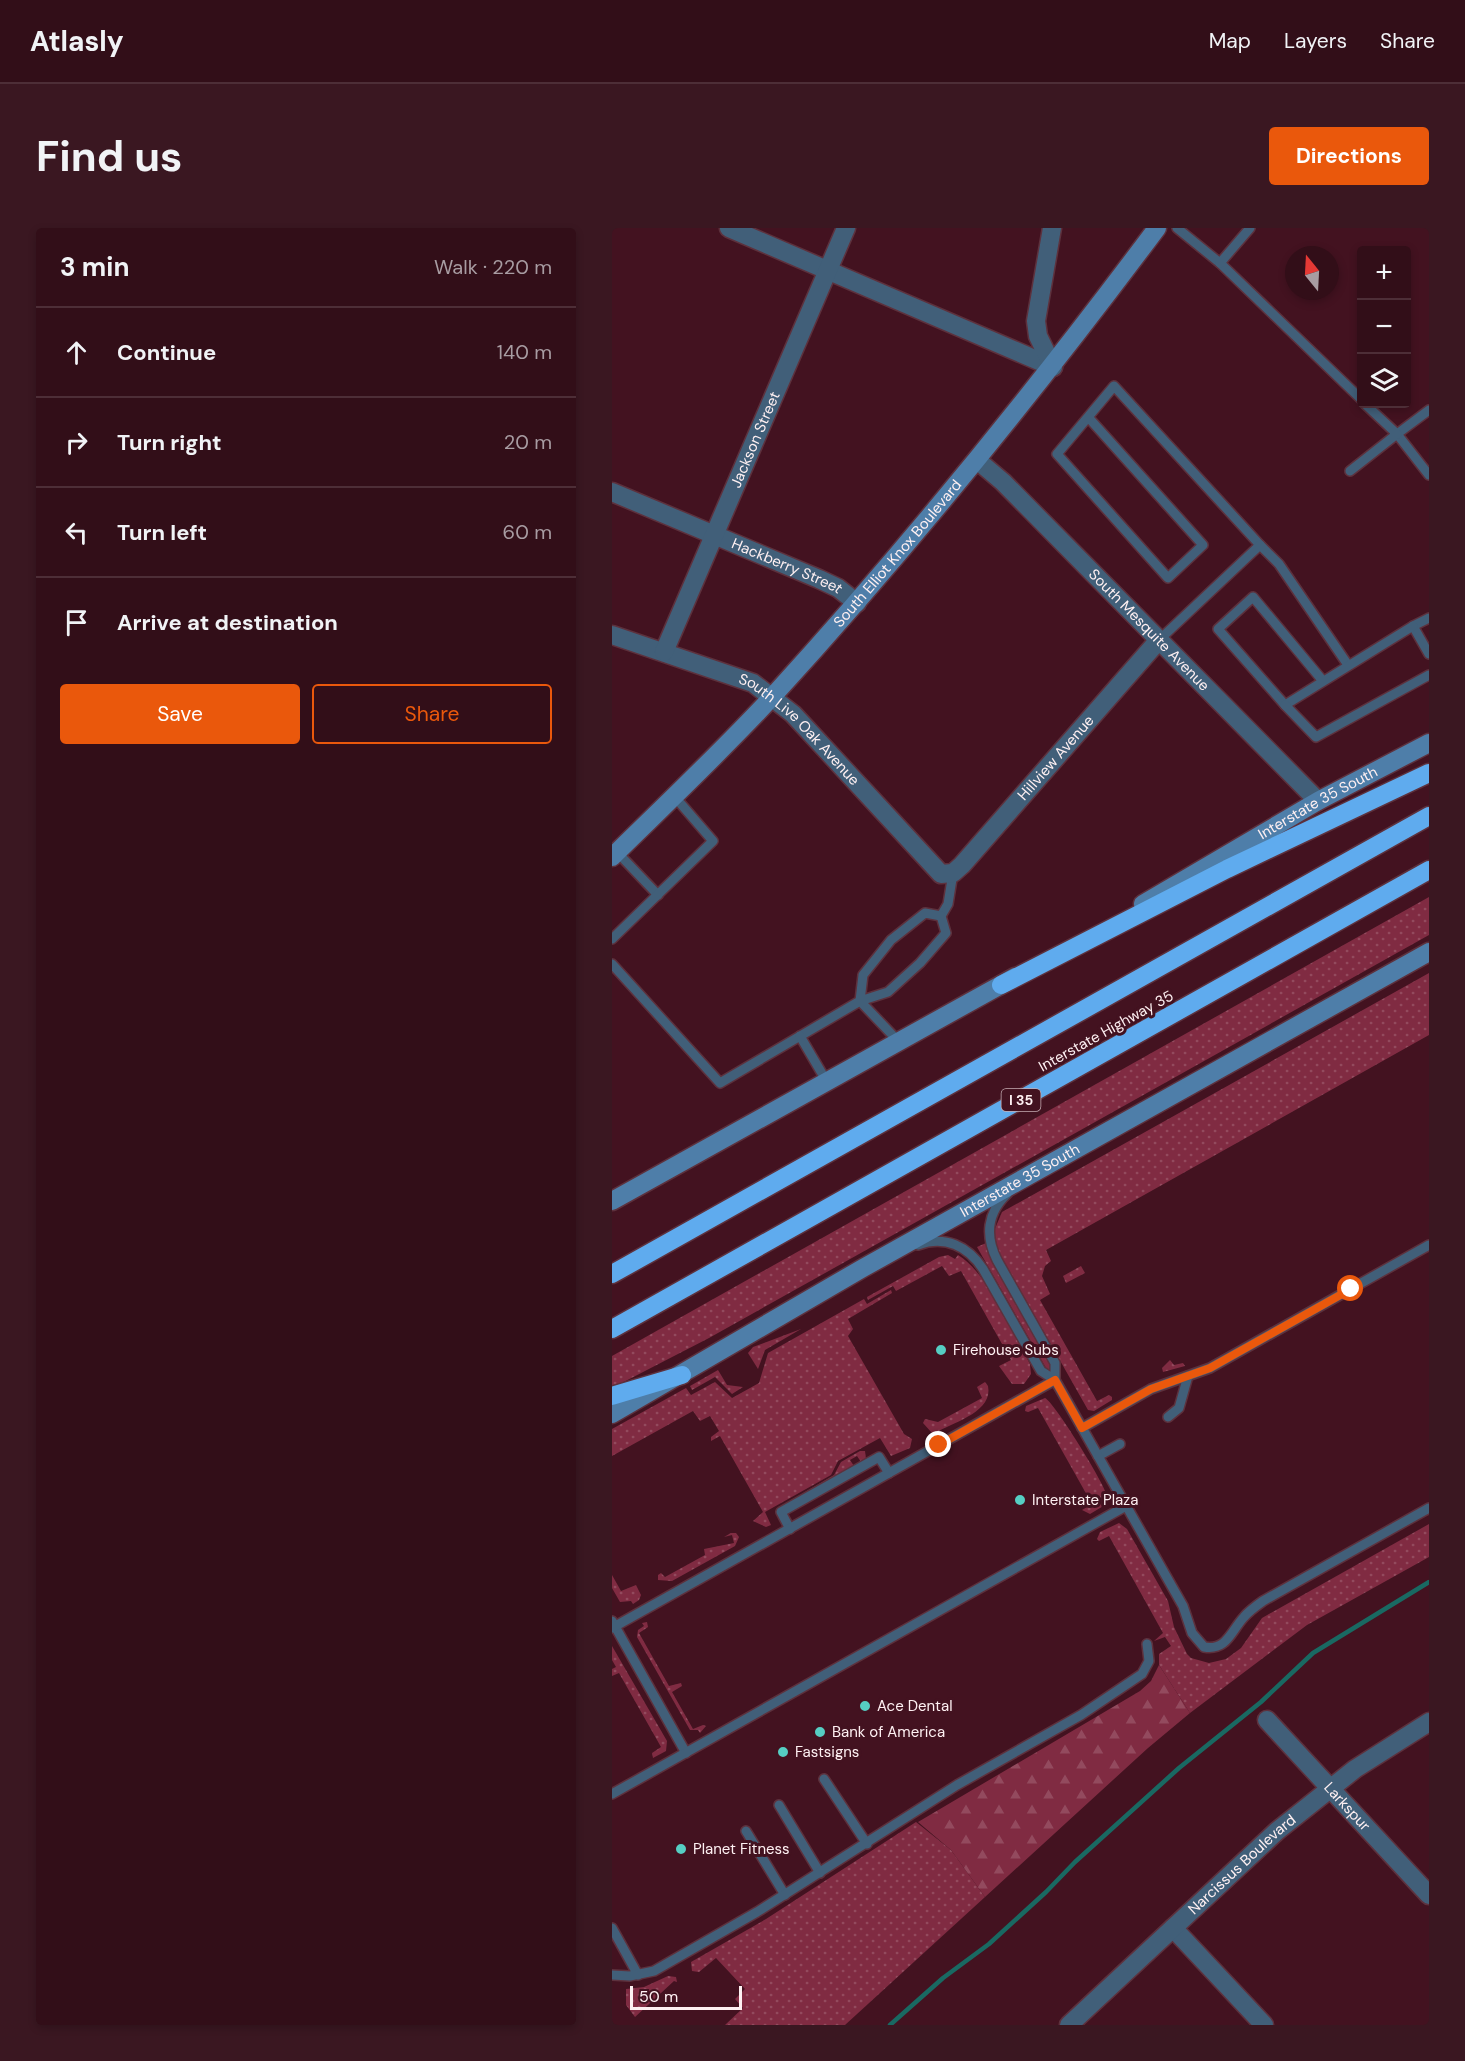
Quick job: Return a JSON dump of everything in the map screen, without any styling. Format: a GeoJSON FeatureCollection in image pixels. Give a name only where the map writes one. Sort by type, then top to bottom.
{"type":"FeatureCollection","features":[{"type":"Feature","properties":{"kind":"highway"},"geometry":{"type":"LineString","coordinates":[[1001,986],[1227,869],[1429,773]]}},
{"type":"Feature","properties":{"kind":"highway","name":"Interstate Highway 35"},"geometry":{"type":"LineString","coordinates":[[612,1274],[1429,816]]}},
{"type":"Feature","properties":{"kind":"highway","name":"Interstate Highway 35"},"geometry":{"type":"LineString","coordinates":[[612,1329],[1429,870]]}},
{"type":"Feature","properties":{"kind":"highway"},"geometry":{"type":"LineString","coordinates":[[612,1396],[682,1375]]}},
{"type":"Feature","properties":{"kind":"main road","name":"South Elliot Knox Boulevard"},"geometry":{"type":"LineString","coordinates":[[614,855],[675,797],[771,698],[857,603],[1053,367],[1157,228]]}},
{"type":"Feature","properties":{"kind":"main road","name":"Interstate 35 South"},"geometry":{"type":"LineString","coordinates":[[612,1201],[900,1044],[1318,801],[1429,743]]}},
{"type":"Feature","properties":{"kind":"main road","name":"Interstate 35 South"},"geometry":{"type":"LineString","coordinates":[[612,1414],[863,1268],[1429,952]]}},
{"type":"Feature","properties":{"kind":"street"},"geometry":{"type":"LineString","coordinates":[[729,228],[1053,367]]}},
{"type":"Feature","properties":{"kind":"street","name":"Jackson Street"},"geometry":{"type":"LineString","coordinates":[[664,652],[846,228]]}},
{"type":"Feature","properties":{"kind":"street"},"geometry":{"type":"LineString","coordinates":[[1052,228],[1035,321],[1038,336],[1053,367]]}},
{"type":"Feature","properties":{"kind":"street","name":"South Mesquite Avenue"},"geometry":{"type":"LineString","coordinates":[[977,460],[1003,482],[1318,801]]}},
{"type":"Feature","properties":{"kind":"street","name":"Hackberry Street"},"geometry":{"type":"LineString","coordinates":[[612,492],[819,579],[838,588],[857,603]]}},
{"type":"Feature","properties":{"kind":"street","name":"South Live Oak Avenue"},"geometry":{"type":"LineString","coordinates":[[612,635],[753,683],[793,714],[941,874],[953,873]]}},
{"type":"Feature","properties":{"kind":"street","name":"Hillview Avenue"},"geometry":{"type":"LineString","coordinates":[[953,873],[1158,641]]}},
{"type":"Feature","properties":{"kind":"street","name":"Larkspur"},"geometry":{"type":"LineString","coordinates":[[1266,1720],[1429,1894]]}},
{"type":"Feature","properties":{"kind":"street","name":"Narcissus Boulevard"},"geometry":{"type":"LineString","coordinates":[[1069,2025],[1276,1831],[1329,1788],[1384,1749],[1429,1722]]}},
{"type":"Feature","properties":{"kind":"street"},"geometry":{"type":"LineString","coordinates":[[1173,1928],[1264,2025]]}},
{"type":"Feature","properties":{"kind":"lane"},"geometry":{"type":"LineString","coordinates":[[1177,228],[1220,263],[1357,395]]}},
{"type":"Feature","properties":{"kind":"lane"},"geometry":{"type":"LineString","coordinates":[[1220,263],[1250,228]]}},
{"type":"Feature","properties":{"kind":"lane"},"geometry":{"type":"LineString","coordinates":[[1088,417],[1203,545],[1168,578],[1057,454],[1088,417],[1114,386],[1279,564],[1348,665]]}},
{"type":"Feature","properties":{"kind":"lane"},"geometry":{"type":"LineString","coordinates":[[1369,408],[1397,435],[1429,475]]}},
{"type":"Feature","properties":{"kind":"lane"},"geometry":{"type":"LineString","coordinates":[[1350,471],[1429,410]]}},
{"type":"Feature","properties":{"kind":"lane"},"geometry":{"type":"LineString","coordinates":[[1158,641],[1260,545]]}},
{"type":"Feature","properties":{"kind":"lane"},"geometry":{"type":"LineString","coordinates":[[1323,681],[1253,597],[1218,629],[1316,737],[1429,675]]}},
{"type":"Feature","properties":{"kind":"lane"},"geometry":{"type":"LineString","coordinates":[[1286,705],[1348,665],[1429,618]]}},
{"type":"Feature","properties":{"kind":"lane"},"geometry":{"type":"LineString","coordinates":[[1413,626],[1429,654]]}},
{"type":"Feature","properties":{"kind":"lane"},"geometry":{"type":"LineString","coordinates":[[612,939],[713,841],[675,797]]}},
{"type":"Feature","properties":{"kind":"lane"},"geometry":{"type":"LineString","coordinates":[[614,855],[658,895]]}},
{"type":"Feature","properties":{"kind":"lane"},"geometry":{"type":"LineString","coordinates":[[612,964],[720,1083],[860,1002],[888,992],[920,963],[946,933],[941,916],[948,904],[953,873]]}},
{"type":"Feature","properties":{"kind":"lane"},"geometry":{"type":"LineString","coordinates":[[900,1044],[860,1002],[863,975],[891,940],[925,912],[941,916]]}},
{"type":"Feature","properties":{"kind":"lane"},"geometry":{"type":"LineString","coordinates":[[800,1036],[827,1082]]}},
{"type":"Feature","properties":{"kind":"lane"},"geometry":{"type":"LineString","coordinates":[[1039,1171],[997,1204],[991,1215],[989,1231],[998,1260],[1055,1363],[1055,1380]]}},
{"type":"Feature","properties":{"kind":"lane"},"geometry":{"type":"LineString","coordinates":[[863,1268],[932,1241],[947,1242],[968,1251],[983,1269],[1041,1371],[1055,1380],[1183,1606],[1192,1633],[1201,1645],[1210,1648],[1224,1644],[1248,1613],[1263,1601],[1429,1508]]}},
{"type":"Feature","properties":{"kind":"lane"},"geometry":{"type":"LineString","coordinates":[[1082,1428],[1151,1389],[1210,1368],[1429,1245]]}},
{"type":"Feature","properties":{"kind":"lane"},"geometry":{"type":"LineString","coordinates":[[1168,1417],[1182,1401],[1188,1376]]}},
{"type":"Feature","properties":{"kind":"lane"},"geometry":{"type":"LineString","coordinates":[[686,1752],[613,1625],[1055,1380]]}},
{"type":"Feature","properties":{"kind":"lane"},"geometry":{"type":"LineString","coordinates":[[1098,1456],[1120,1444]]}},
{"type":"Feature","properties":{"kind":"lane"},"geometry":{"type":"LineString","coordinates":[[790,1528],[781,1512],[879,1457],[889,1473]]}},
{"type":"Feature","properties":{"kind":"lane"},"geometry":{"type":"LineString","coordinates":[[612,1794],[1126,1506]]}},
{"type":"Feature","properties":{"kind":"lane"},"geometry":{"type":"LineString","coordinates":[[612,1975],[639,1975],[654,1971],[785,1895],[939,1796],[1082,1715],[1138,1678],[1149,1661],[1147,1644]]}},
{"type":"Feature","properties":{"kind":"lane"},"geometry":{"type":"LineString","coordinates":[[824,1779],[867,1844]]}},
{"type":"Feature","properties":{"kind":"lane"},"geometry":{"type":"LineString","coordinates":[[779,1805],[820,1873]]}},
{"type":"Feature","properties":{"kind":"lane"},"geometry":{"type":"LineString","coordinates":[[746,1831],[785,1895]]}},
{"type":"Feature","properties":{"kind":"lane"},"geometry":{"type":"LineString","coordinates":[[612,1928],[639,1975]]}},
{"type":"Feature","properties":{"kind":"green space"},"geometry":{"type":"Polygon","coordinates":[[[1429,897],[1429,935],[709,1338],[612,1388],[612,1356],[1429,897]]]}},
{"type":"Feature","properties":{"kind":"green space"},"geometry":{"type":"Polygon","coordinates":[[[1429,973],[1429,1035],[1046,1250],[1051,1261],[1045,1266],[1042,1276],[1050,1294],[1040,1300],[1097,1401],[1109,1395],[1112,1397],[1112,1400],[1094,1411],[1088,1410],[998,1251],[994,1231],[1002,1212],[1429,973]]]}},
{"type":"Feature","properties":{"kind":"green space"},"geometry":{"type":"Polygon","coordinates":[[[986,1243],[991,1260],[1050,1365],[1049,1370],[977,1247],[986,1243]]]}},
{"type":"Feature","properties":{"kind":"green space"},"geometry":{"type":"Polygon","coordinates":[[[948,1255],[955,1259],[958,1255],[969,1263],[999,1304],[1030,1364],[1031,1374],[1024,1384],[1012,1384],[999,1366],[1011,1360],[961,1271],[949,1276],[942,1266],[896,1291],[893,1286],[868,1300],[867,1297],[939,1257],[948,1255]]]}},
{"type":"Feature","properties":{"kind":"green space"},"geometry":{"type":"Polygon","coordinates":[[[1081,1266],[1085,1273],[1066,1283],[1063,1276],[1081,1266]]]}},
{"type":"Feature","properties":{"kind":"green space"},"geometry":{"type":"Polygon","coordinates":[[[891,1290],[892,1293],[848,1319],[853,1329],[848,1336],[904,1434],[912,1439],[910,1448],[891,1456],[880,1438],[838,1461],[831,1475],[765,1512],[771,1525],[766,1527],[753,1521],[763,1512],[720,1436],[711,1441],[711,1437],[719,1431],[710,1416],[700,1421],[693,1411],[612,1456],[612,1429],[686,1388],[691,1395],[715,1382],[732,1398],[759,1383],[768,1353],[864,1299],[867,1304],[891,1290]]]}},
{"type":"Feature","properties":{"kind":"green space"},"geometry":{"type":"Polygon","coordinates":[[[801,1329],[765,1350],[758,1369],[748,1353],[753,1347],[801,1329]]]}},
{"type":"Feature","properties":{"kind":"green space"},"geometry":{"type":"Polygon","coordinates":[[[1170,1360],[1174,1365],[1183,1363],[1185,1366],[1163,1372],[1162,1368],[1170,1360]]]}},
{"type":"Feature","properties":{"kind":"green space"},"geometry":{"type":"Polygon","coordinates":[[[718,1370],[727,1385],[743,1387],[732,1394],[715,1377],[692,1390],[690,1386],[718,1370]]]}},
{"type":"Feature","properties":{"kind":"green space"},"geometry":{"type":"Polygon","coordinates":[[[985,1382],[988,1386],[988,1395],[985,1402],[972,1414],[932,1433],[923,1423],[925,1419],[938,1422],[982,1398],[977,1387],[985,1382]]]}},
{"type":"Feature","properties":{"kind":"green space"},"geometry":{"type":"Polygon","coordinates":[[[1045,1398],[1068,1428],[1104,1489],[1107,1499],[1105,1505],[1090,1514],[1082,1510],[1092,1504],[1038,1408],[1025,1411],[1026,1406],[1045,1398]]]}},
{"type":"Feature","properties":{"kind":"green space"},"geometry":{"type":"Polygon","coordinates":[[[860,1451],[865,1451],[866,1459],[861,1462],[857,1456],[850,1460],[854,1466],[790,1501],[834,1475],[841,1462],[860,1451]]]}},
{"type":"Feature","properties":{"kind":"green space"},"geometry":{"type":"Polygon","coordinates":[[[1119,1523],[1127,1529],[1168,1601],[1174,1627],[1187,1654],[1191,1658],[1209,1663],[1226,1659],[1241,1648],[1262,1618],[1429,1524],[1429,1557],[1307,1625],[1190,1713],[1159,1665],[1159,1654],[1171,1646],[1165,1637],[1154,1641],[1163,1633],[1109,1536],[1099,1541],[1097,1539],[1100,1532],[1119,1523]]]}},
{"type":"Feature","properties":{"kind":"green space"},"geometry":{"type":"Polygon","coordinates":[[[736,1533],[739,1537],[735,1546],[672,1581],[658,1580],[658,1575],[661,1573],[665,1577],[705,1555],[704,1549],[734,1543],[732,1535],[724,1537],[736,1533]]]}},
{"type":"Feature","properties":{"kind":"green space"},"geometry":{"type":"Polygon","coordinates":[[[612,1575],[621,1591],[636,1585],[641,1595],[639,1600],[633,1604],[631,1601],[620,1602],[612,1588],[612,1575]]]}},
{"type":"Feature","properties":{"kind":"green space"},"geometry":{"type":"Polygon","coordinates":[[[647,1622],[648,1627],[639,1633],[669,1686],[681,1683],[682,1686],[672,1692],[693,1729],[706,1726],[700,1733],[698,1730],[690,1730],[637,1637],[638,1630],[644,1626],[642,1623],[647,1622]]]}},
{"type":"Feature","properties":{"kind":"green space"},"geometry":{"type":"Polygon","coordinates":[[[612,1646],[667,1741],[666,1751],[653,1758],[652,1753],[661,1747],[619,1673],[612,1676],[612,1669],[616,1667],[612,1660],[612,1646]]]}},
{"type":"Feature","properties":{"kind":"green space"},"geometry":{"type":"Polygon","coordinates":[[[1159,1665],[1190,1713],[1148,1748],[985,1897],[951,1850],[918,1822],[1140,1691],[1151,1681],[1159,1665]]]}},
{"type":"Feature","properties":{"kind":"green space"},"geometry":{"type":"Polygon","coordinates":[[[916,1822],[951,1850],[985,1897],[845,2025],[725,2025],[743,2008],[735,1999],[745,1989],[716,1958],[699,1972],[692,1971],[691,1962],[766,1919],[916,1822]]]}},
{"type":"Feature","properties":{"kind":"green space"},"geometry":{"type":"Polygon","coordinates":[[[668,1976],[676,1977],[677,1982],[674,1981],[635,2017],[626,2005],[626,1989],[644,1987],[668,1976]]]}},
{"type":"Feature","properties":{"kind":"waterway"},"geometry":{"type":"LineString","coordinates":[[890,2025],[943,1978],[989,1944],[1179,1768],[1261,1702],[1313,1653],[1429,1582]]}},
{"type":"Feature","properties":{"kind":"place","name":"Firehouse Subs"},"geometry":{"type":"Point","coordinates":[941,1350]}},
{"type":"Feature","properties":{"kind":"place","name":"Interstate Plaza"},"geometry":{"type":"Point","coordinates":[1020,1500]}},
{"type":"Feature","properties":{"kind":"place","name":"Ace Dental"},"geometry":{"type":"Point","coordinates":[865,1706]}},
{"type":"Feature","properties":{"kind":"place","name":"Bank of America"},"geometry":{"type":"Point","coordinates":[820,1732]}},
{"type":"Feature","properties":{"kind":"place","name":"Fastsigns"},"geometry":{"type":"Point","coordinates":[783,1752]}},
{"type":"Feature","properties":{"kind":"place","name":"Planet Fitness"},"geometry":{"type":"Point","coordinates":[681,1849]}},
{"type":"Feature","properties":{"kind":"route"},"geometry":{"type":"LineString","coordinates":[[939,1445],[1055,1380],[1082,1428],[1159,1385],[1210,1368],[1351,1289]]}}]}
